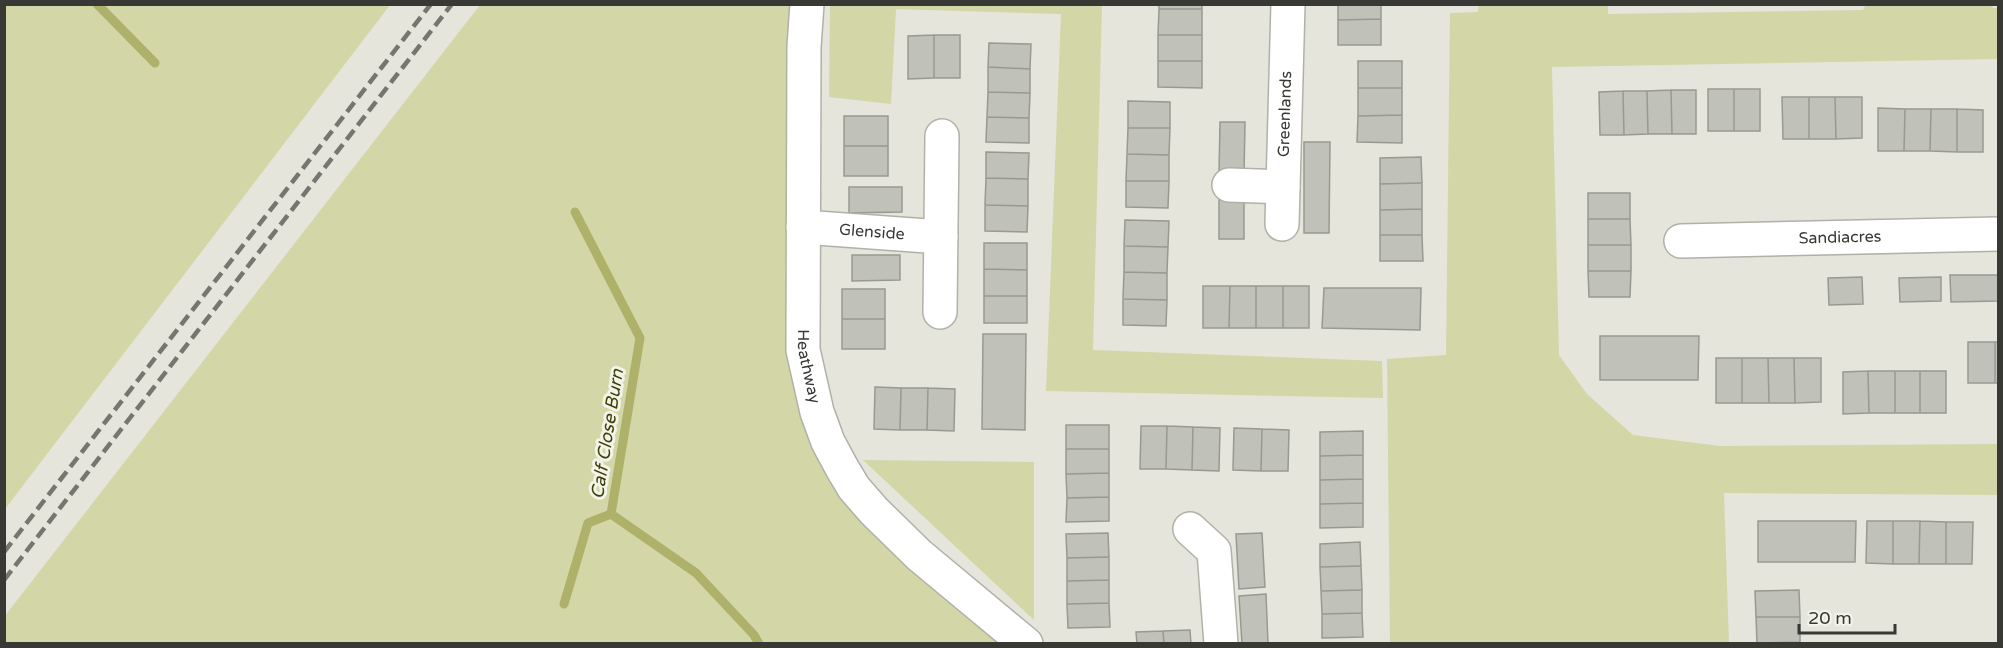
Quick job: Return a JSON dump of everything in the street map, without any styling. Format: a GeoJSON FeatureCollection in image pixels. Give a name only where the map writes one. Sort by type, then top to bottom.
{"type":"FeatureCollection","features":[{"type":"Feature","properties":{"kind":"street","name":"Heathway"},"geometry":{"type":"LineString","coordinates":[[807,4],[804,47],[803,350],[817,412],[828,442],[842,468],[854,488],[874,511],[919,555],[1026,644]]}},
{"type":"Feature","properties":{"kind":"street","name":"Greenlands"},"geometry":{"type":"LineString","coordinates":[[1282,224],[1288,4]]}},
{"type":"Feature","properties":{"kind":"street"},"geometry":{"type":"LineString","coordinates":[[940,312],[942,136]]}},
{"type":"Feature","properties":{"kind":"street"},"geometry":{"type":"LineString","coordinates":[[1229,185],[1283,187]]}},
{"type":"Feature","properties":{"kind":"street","name":"Glenside"},"geometry":{"type":"LineString","coordinates":[[803,227],[941,237]]}},
{"type":"Feature","properties":{"kind":"street","name":"Sandiacres"},"geometry":{"type":"LineString","coordinates":[[1681,241],[1998,234]]}},
{"type":"Feature","properties":{"kind":"street"},"geometry":{"type":"LineString","coordinates":[[1190,529],[1214,551],[1221,644]]}},
{"type":"Feature","properties":{"kind":"green space"},"geometry":{"type":"Polygon","coordinates":[[[1479,4],[1608,5],[1608,14],[1863,10],[1866,4],[1991,4],[1993,8],[1998,8],[1998,59],[1552,67],[1559,355],[1587,394],[1633,435],[1720,446],[1998,444],[1998,495],[1724,493],[1729,643],[1390,643],[1387,359],[1446,355],[1450,13],[1478,12],[1479,4]]]}},
{"type":"Feature","properties":{"kind":"green space"},"geometry":{"type":"Polygon","coordinates":[[[4,5],[390,5],[5,509],[4,509],[4,5]]]}},
{"type":"Feature","properties":{"kind":"green space"},"geometry":{"type":"Polygon","coordinates":[[[480,5],[807,5],[803,227],[828,442],[1006,643],[5,644],[4,617],[480,5]]]}},
{"type":"Feature","properties":{"kind":"green space"},"geometry":{"type":"Polygon","coordinates":[[[830,5],[1102,5],[1093,350],[1382,361],[1383,398],[1046,391],[1061,14],[896,9],[891,104],[829,97],[830,5]]]}},
{"type":"Feature","properties":{"kind":"green space"},"geometry":{"type":"Polygon","coordinates":[[[863,460],[1034,462],[1034,620],[863,460]]]}},
{"type":"Feature","properties":{"kind":"building"},"geometry":{"type":"Polygon","coordinates":[[[1159,4],[1202,4],[1202,9],[1159,9],[1159,4]]]}},
{"type":"Feature","properties":{"kind":"building"},"geometry":{"type":"Polygon","coordinates":[[[1338,4],[1381,4],[1381,19],[1338,20],[1338,4]]]}},
{"type":"Feature","properties":{"kind":"building"},"geometry":{"type":"Polygon","coordinates":[[[1159,9],[1202,9],[1202,35],[1158,35],[1159,9]]]}},
{"type":"Feature","properties":{"kind":"building"},"geometry":{"type":"Polygon","coordinates":[[[1381,19],[1381,45],[1338,45],[1338,20],[1381,19]]]}},
{"type":"Feature","properties":{"kind":"building"},"geometry":{"type":"Polygon","coordinates":[[[934,35],[934,78],[908,79],[908,36],[934,35]]]}},
{"type":"Feature","properties":{"kind":"building"},"geometry":{"type":"Polygon","coordinates":[[[934,35],[960,35],[960,78],[934,78],[934,35]]]}},
{"type":"Feature","properties":{"kind":"building"},"geometry":{"type":"Polygon","coordinates":[[[1158,35],[1202,35],[1202,61],[1158,61],[1158,35]]]}},
{"type":"Feature","properties":{"kind":"building"},"geometry":{"type":"Polygon","coordinates":[[[989,43],[1031,44],[1030,69],[988,67],[989,43]]]}},
{"type":"Feature","properties":{"kind":"building"},"geometry":{"type":"Polygon","coordinates":[[[1158,61],[1202,61],[1202,88],[1158,87],[1158,61]]]}},
{"type":"Feature","properties":{"kind":"building"},"geometry":{"type":"Polygon","coordinates":[[[1358,61],[1402,61],[1402,88],[1358,88],[1358,61]]]}},
{"type":"Feature","properties":{"kind":"building"},"geometry":{"type":"Polygon","coordinates":[[[988,67],[1030,69],[1030,93],[988,92],[988,67]]]}},
{"type":"Feature","properties":{"kind":"building"},"geometry":{"type":"Polygon","coordinates":[[[1358,88],[1402,88],[1402,115],[1358,116],[1358,88]]]}},
{"type":"Feature","properties":{"kind":"building"},"geometry":{"type":"Polygon","coordinates":[[[1708,89],[1734,89],[1734,131],[1708,131],[1708,89]]]}},
{"type":"Feature","properties":{"kind":"building"},"geometry":{"type":"Polygon","coordinates":[[[1734,89],[1760,89],[1760,131],[1734,131],[1734,89]]]}},
{"type":"Feature","properties":{"kind":"building"},"geometry":{"type":"Polygon","coordinates":[[[1671,90],[1696,90],[1696,134],[1672,134],[1671,90]]]}},
{"type":"Feature","properties":{"kind":"building"},"geometry":{"type":"Polygon","coordinates":[[[1671,90],[1672,134],[1648,134],[1647,91],[1671,90]]]}},
{"type":"Feature","properties":{"kind":"building"},"geometry":{"type":"Polygon","coordinates":[[[1623,91],[1624,135],[1600,135],[1599,92],[1623,91]]]}},
{"type":"Feature","properties":{"kind":"building"},"geometry":{"type":"Polygon","coordinates":[[[1623,91],[1647,91],[1648,134],[1624,135],[1623,91]]]}},
{"type":"Feature","properties":{"kind":"building"},"geometry":{"type":"Polygon","coordinates":[[[988,92],[1030,93],[1029,118],[987,117],[988,92]]]}},
{"type":"Feature","properties":{"kind":"building"},"geometry":{"type":"Polygon","coordinates":[[[1782,97],[1809,97],[1809,139],[1783,139],[1782,97]]]}},
{"type":"Feature","properties":{"kind":"building"},"geometry":{"type":"Polygon","coordinates":[[[1809,97],[1835,97],[1836,139],[1809,139],[1809,97]]]}},
{"type":"Feature","properties":{"kind":"building"},"geometry":{"type":"Polygon","coordinates":[[[1835,97],[1862,97],[1862,138],[1836,139],[1835,97]]]}},
{"type":"Feature","properties":{"kind":"building"},"geometry":{"type":"Polygon","coordinates":[[[1128,101],[1170,102],[1170,128],[1128,128],[1128,101]]]}},
{"type":"Feature","properties":{"kind":"building"},"geometry":{"type":"Polygon","coordinates":[[[1878,108],[1905,109],[1904,151],[1878,151],[1878,108]]]}},
{"type":"Feature","properties":{"kind":"building"},"geometry":{"type":"Polygon","coordinates":[[[1905,109],[1931,109],[1930,151],[1904,151],[1905,109]]]}},
{"type":"Feature","properties":{"kind":"building"},"geometry":{"type":"Polygon","coordinates":[[[1931,109],[1957,109],[1957,152],[1930,151],[1931,109]]]}},
{"type":"Feature","properties":{"kind":"building"},"geometry":{"type":"Polygon","coordinates":[[[1957,109],[1983,110],[1983,152],[1957,152],[1957,109]]]}},
{"type":"Feature","properties":{"kind":"building"},"geometry":{"type":"Polygon","coordinates":[[[1402,115],[1402,143],[1357,142],[1358,116],[1402,115]]]}},
{"type":"Feature","properties":{"kind":"building"},"geometry":{"type":"Polygon","coordinates":[[[844,116],[888,116],[888,146],[844,146],[844,116]]]}},
{"type":"Feature","properties":{"kind":"building"},"geometry":{"type":"Polygon","coordinates":[[[987,117],[1029,118],[1029,143],[986,142],[987,117]]]}},
{"type":"Feature","properties":{"kind":"building"},"geometry":{"type":"Polygon","coordinates":[[[1220,122],[1245,122],[1244,175],[1219,174],[1220,122]]]}},
{"type":"Feature","properties":{"kind":"building"},"geometry":{"type":"Polygon","coordinates":[[[1128,128],[1170,128],[1169,155],[1127,154],[1128,128]]]}},
{"type":"Feature","properties":{"kind":"building"},"geometry":{"type":"Polygon","coordinates":[[[1304,142],[1330,142],[1329,233],[1304,233],[1304,142]]]}},
{"type":"Feature","properties":{"kind":"building"},"geometry":{"type":"Polygon","coordinates":[[[844,146],[888,146],[888,176],[844,176],[844,146]]]}},
{"type":"Feature","properties":{"kind":"building"},"geometry":{"type":"Polygon","coordinates":[[[986,152],[1029,153],[1028,179],[986,178],[986,152]]]}},
{"type":"Feature","properties":{"kind":"building"},"geometry":{"type":"Polygon","coordinates":[[[1127,154],[1169,155],[1169,181],[1126,181],[1127,154]]]}},
{"type":"Feature","properties":{"kind":"building"},"geometry":{"type":"Polygon","coordinates":[[[1421,157],[1422,183],[1380,184],[1380,158],[1421,157]]]}},
{"type":"Feature","properties":{"kind":"building"},"geometry":{"type":"Polygon","coordinates":[[[986,178],[1028,179],[1028,206],[985,205],[986,178]]]}},
{"type":"Feature","properties":{"kind":"building"},"geometry":{"type":"Polygon","coordinates":[[[1126,181],[1169,181],[1168,208],[1126,207],[1126,181]]]}},
{"type":"Feature","properties":{"kind":"building"},"geometry":{"type":"Polygon","coordinates":[[[1422,183],[1422,209],[1380,210],[1380,184],[1422,183]]]}},
{"type":"Feature","properties":{"kind":"building"},"geometry":{"type":"Polygon","coordinates":[[[849,187],[902,187],[902,212],[849,213],[849,187]]]}},
{"type":"Feature","properties":{"kind":"building"},"geometry":{"type":"Polygon","coordinates":[[[1588,193],[1630,193],[1630,219],[1588,219],[1588,193]]]}},
{"type":"Feature","properties":{"kind":"building"},"geometry":{"type":"Polygon","coordinates":[[[1219,199],[1244,199],[1244,239],[1219,239],[1219,199]]]}},
{"type":"Feature","properties":{"kind":"building"},"geometry":{"type":"Polygon","coordinates":[[[985,205],[1028,206],[1027,232],[985,231],[985,205]]]}},
{"type":"Feature","properties":{"kind":"building"},"geometry":{"type":"Polygon","coordinates":[[[1422,209],[1422,235],[1380,235],[1380,210],[1422,209]]]}},
{"type":"Feature","properties":{"kind":"building"},"geometry":{"type":"Polygon","coordinates":[[[1588,219],[1630,219],[1631,245],[1588,245],[1588,219]]]}},
{"type":"Feature","properties":{"kind":"building"},"geometry":{"type":"Polygon","coordinates":[[[1125,220],[1169,221],[1168,247],[1124,246],[1125,220]]]}},
{"type":"Feature","properties":{"kind":"building"},"geometry":{"type":"Polygon","coordinates":[[[1380,235],[1422,235],[1423,261],[1380,261],[1380,235]]]}},
{"type":"Feature","properties":{"kind":"building"},"geometry":{"type":"Polygon","coordinates":[[[984,243],[1027,243],[1027,270],[984,269],[984,243]]]}},
{"type":"Feature","properties":{"kind":"building"},"geometry":{"type":"Polygon","coordinates":[[[1588,245],[1631,245],[1631,271],[1588,271],[1588,245]]]}},
{"type":"Feature","properties":{"kind":"building"},"geometry":{"type":"Polygon","coordinates":[[[1124,246],[1168,247],[1167,273],[1124,272],[1124,246]]]}},
{"type":"Feature","properties":{"kind":"building"},"geometry":{"type":"Polygon","coordinates":[[[852,255],[900,255],[900,280],[852,281],[852,255]]]}},
{"type":"Feature","properties":{"kind":"building"},"geometry":{"type":"Polygon","coordinates":[[[984,269],[1027,270],[1027,296],[984,296],[984,269]]]}},
{"type":"Feature","properties":{"kind":"building"},"geometry":{"type":"Polygon","coordinates":[[[1588,271],[1631,271],[1630,297],[1589,297],[1588,271]]]}},
{"type":"Feature","properties":{"kind":"building"},"geometry":{"type":"Polygon","coordinates":[[[1124,272],[1167,273],[1167,300],[1123,299],[1124,272]]]}},
{"type":"Feature","properties":{"kind":"building"},"geometry":{"type":"Polygon","coordinates":[[[1950,275],[1998,275],[1998,301],[1951,302],[1950,275]]]}},
{"type":"Feature","properties":{"kind":"building"},"geometry":{"type":"Polygon","coordinates":[[[1862,277],[1863,304],[1829,305],[1828,278],[1862,277]]]}},
{"type":"Feature","properties":{"kind":"building"},"geometry":{"type":"Polygon","coordinates":[[[1941,277],[1941,301],[1900,302],[1899,278],[1941,277]]]}},
{"type":"Feature","properties":{"kind":"building"},"geometry":{"type":"Polygon","coordinates":[[[1203,286],[1230,286],[1229,328],[1203,328],[1203,286]]]}},
{"type":"Feature","properties":{"kind":"building"},"geometry":{"type":"Polygon","coordinates":[[[1230,286],[1256,286],[1256,328],[1229,328],[1230,286]]]}},
{"type":"Feature","properties":{"kind":"building"},"geometry":{"type":"Polygon","coordinates":[[[1256,286],[1283,286],[1283,328],[1256,328],[1256,286]]]}},
{"type":"Feature","properties":{"kind":"building"},"geometry":{"type":"Polygon","coordinates":[[[1283,286],[1309,286],[1309,328],[1283,328],[1283,286]]]}},
{"type":"Feature","properties":{"kind":"building"},"geometry":{"type":"Polygon","coordinates":[[[1324,288],[1421,288],[1420,330],[1322,328],[1324,288]]]}},
{"type":"Feature","properties":{"kind":"building"},"geometry":{"type":"Polygon","coordinates":[[[842,289],[885,289],[885,319],[842,319],[842,289]]]}},
{"type":"Feature","properties":{"kind":"building"},"geometry":{"type":"Polygon","coordinates":[[[984,296],[1027,296],[1027,323],[984,323],[984,296]]]}},
{"type":"Feature","properties":{"kind":"building"},"geometry":{"type":"Polygon","coordinates":[[[1123,299],[1167,300],[1166,326],[1123,325],[1123,299]]]}},
{"type":"Feature","properties":{"kind":"building"},"geometry":{"type":"Polygon","coordinates":[[[842,319],[885,319],[885,349],[842,349],[842,319]]]}},
{"type":"Feature","properties":{"kind":"building"},"geometry":{"type":"Polygon","coordinates":[[[983,334],[1026,334],[1025,430],[982,429],[983,334]]]}},
{"type":"Feature","properties":{"kind":"building"},"geometry":{"type":"Polygon","coordinates":[[[1600,336],[1699,336],[1698,380],[1600,380],[1600,336]]]}},
{"type":"Feature","properties":{"kind":"building"},"geometry":{"type":"Polygon","coordinates":[[[1968,342],[1995,342],[1995,383],[1968,383],[1968,342]]]}},
{"type":"Feature","properties":{"kind":"building"},"geometry":{"type":"Polygon","coordinates":[[[1995,342],[1998,342],[1998,383],[1995,383],[1995,342]]]}},
{"type":"Feature","properties":{"kind":"building"},"geometry":{"type":"Polygon","coordinates":[[[1716,358],[1742,358],[1742,403],[1716,403],[1716,358]]]}},
{"type":"Feature","properties":{"kind":"building"},"geometry":{"type":"Polygon","coordinates":[[[1742,358],[1768,358],[1769,403],[1742,403],[1742,358]]]}},
{"type":"Feature","properties":{"kind":"building"},"geometry":{"type":"Polygon","coordinates":[[[1768,358],[1794,358],[1795,403],[1769,403],[1768,358]]]}},
{"type":"Feature","properties":{"kind":"building"},"geometry":{"type":"Polygon","coordinates":[[[1794,358],[1821,358],[1821,402],[1795,403],[1794,358]]]}},
{"type":"Feature","properties":{"kind":"building"},"geometry":{"type":"Polygon","coordinates":[[[1868,371],[1869,413],[1843,414],[1843,372],[1868,371]]]}},
{"type":"Feature","properties":{"kind":"building"},"geometry":{"type":"Polygon","coordinates":[[[1868,371],[1895,371],[1895,413],[1869,413],[1868,371]]]}},
{"type":"Feature","properties":{"kind":"building"},"geometry":{"type":"Polygon","coordinates":[[[1895,371],[1920,371],[1920,413],[1895,413],[1895,371]]]}},
{"type":"Feature","properties":{"kind":"building"},"geometry":{"type":"Polygon","coordinates":[[[1920,371],[1946,371],[1946,413],[1920,413],[1920,371]]]}},
{"type":"Feature","properties":{"kind":"building"},"geometry":{"type":"Polygon","coordinates":[[[875,387],[901,388],[900,430],[874,429],[875,387]]]}},
{"type":"Feature","properties":{"kind":"building"},"geometry":{"type":"Polygon","coordinates":[[[901,388],[928,388],[927,430],[900,430],[901,388]]]}},
{"type":"Feature","properties":{"kind":"building"},"geometry":{"type":"Polygon","coordinates":[[[928,388],[955,389],[954,431],[927,430],[928,388]]]}},
{"type":"Feature","properties":{"kind":"building"},"geometry":{"type":"Polygon","coordinates":[[[1066,425],[1109,425],[1109,449],[1066,449],[1066,425]]]}},
{"type":"Feature","properties":{"kind":"building"},"geometry":{"type":"Polygon","coordinates":[[[1141,426],[1167,426],[1166,469],[1140,469],[1141,426]]]}},
{"type":"Feature","properties":{"kind":"building"},"geometry":{"type":"Polygon","coordinates":[[[1167,426],[1193,427],[1192,470],[1166,469],[1167,426]]]}},
{"type":"Feature","properties":{"kind":"building"},"geometry":{"type":"Polygon","coordinates":[[[1193,427],[1220,428],[1219,471],[1192,470],[1193,427]]]}},
{"type":"Feature","properties":{"kind":"building"},"geometry":{"type":"Polygon","coordinates":[[[1234,428],[1262,429],[1261,471],[1233,470],[1234,428]]]}},
{"type":"Feature","properties":{"kind":"building"},"geometry":{"type":"Polygon","coordinates":[[[1262,429],[1289,430],[1288,471],[1261,471],[1262,429]]]}},
{"type":"Feature","properties":{"kind":"building"},"geometry":{"type":"Polygon","coordinates":[[[1363,431],[1363,455],[1320,456],[1320,432],[1363,431]]]}},
{"type":"Feature","properties":{"kind":"building"},"geometry":{"type":"Polygon","coordinates":[[[1066,449],[1109,449],[1109,473],[1066,474],[1066,449]]]}},
{"type":"Feature","properties":{"kind":"building"},"geometry":{"type":"Polygon","coordinates":[[[1363,455],[1363,479],[1320,480],[1320,456],[1363,455]]]}},
{"type":"Feature","properties":{"kind":"building"},"geometry":{"type":"Polygon","coordinates":[[[1109,473],[1109,497],[1067,498],[1066,474],[1109,473]]]}},
{"type":"Feature","properties":{"kind":"building"},"geometry":{"type":"Polygon","coordinates":[[[1363,479],[1363,503],[1320,504],[1320,480],[1363,479]]]}},
{"type":"Feature","properties":{"kind":"building"},"geometry":{"type":"Polygon","coordinates":[[[1109,497],[1109,521],[1066,522],[1067,498],[1109,497]]]}},
{"type":"Feature","properties":{"kind":"building"},"geometry":{"type":"Polygon","coordinates":[[[1363,503],[1363,527],[1320,528],[1320,504],[1363,503]]]}},
{"type":"Feature","properties":{"kind":"building"},"geometry":{"type":"Polygon","coordinates":[[[1758,521],[1856,521],[1855,562],[1758,562],[1758,521]]]}},
{"type":"Feature","properties":{"kind":"building"},"geometry":{"type":"Polygon","coordinates":[[[1867,521],[1893,521],[1893,564],[1866,563],[1867,521]]]}},
{"type":"Feature","properties":{"kind":"building"},"geometry":{"type":"Polygon","coordinates":[[[1893,521],[1920,521],[1919,564],[1893,564],[1893,521]]]}},
{"type":"Feature","properties":{"kind":"building"},"geometry":{"type":"Polygon","coordinates":[[[1920,521],[1946,522],[1946,564],[1919,564],[1920,521]]]}},
{"type":"Feature","properties":{"kind":"building"},"geometry":{"type":"Polygon","coordinates":[[[1946,522],[1973,522],[1972,564],[1946,564],[1946,522]]]}},
{"type":"Feature","properties":{"kind":"building"},"geometry":{"type":"Polygon","coordinates":[[[1108,533],[1109,557],[1067,558],[1066,534],[1108,533]]]}},
{"type":"Feature","properties":{"kind":"building"},"geometry":{"type":"Polygon","coordinates":[[[1262,533],[1265,587],[1239,589],[1236,534],[1262,533]]]}},
{"type":"Feature","properties":{"kind":"building"},"geometry":{"type":"Polygon","coordinates":[[[1360,542],[1361,566],[1320,567],[1320,544],[1360,542]]]}},
{"type":"Feature","properties":{"kind":"building"},"geometry":{"type":"Polygon","coordinates":[[[1109,557],[1109,580],[1067,581],[1067,558],[1109,557]]]}},
{"type":"Feature","properties":{"kind":"building"},"geometry":{"type":"Polygon","coordinates":[[[1361,566],[1362,590],[1321,591],[1320,567],[1361,566]]]}},
{"type":"Feature","properties":{"kind":"building"},"geometry":{"type":"Polygon","coordinates":[[[1109,580],[1109,603],[1067,604],[1067,581],[1109,580]]]}},
{"type":"Feature","properties":{"kind":"building"},"geometry":{"type":"Polygon","coordinates":[[[1362,590],[1362,613],[1322,614],[1321,591],[1362,590]]]}},
{"type":"Feature","properties":{"kind":"building"},"geometry":{"type":"Polygon","coordinates":[[[1799,590],[1800,617],[1756,617],[1755,591],[1799,590]]]}},
{"type":"Feature","properties":{"kind":"building"},"geometry":{"type":"Polygon","coordinates":[[[1266,594],[1268,644],[1242,644],[1239,596],[1266,594]]]}},
{"type":"Feature","properties":{"kind":"building"},"geometry":{"type":"Polygon","coordinates":[[[1109,603],[1110,627],[1068,628],[1067,604],[1109,603]]]}},
{"type":"Feature","properties":{"kind":"building"},"geometry":{"type":"Polygon","coordinates":[[[1362,613],[1363,637],[1322,638],[1322,614],[1362,613]]]}},
{"type":"Feature","properties":{"kind":"building"},"geometry":{"type":"Polygon","coordinates":[[[1756,617],[1800,617],[1800,642],[1757,643],[1756,617]]]}},
{"type":"Feature","properties":{"kind":"building"},"geometry":{"type":"Polygon","coordinates":[[[1190,630],[1191,644],[1164,644],[1163,631],[1190,630]]]}},
{"type":"Feature","properties":{"kind":"building"},"geometry":{"type":"Polygon","coordinates":[[[1163,631],[1164,644],[1137,644],[1136,632],[1163,631]]]}},
{"type":"Feature","properties":{"kind":"waterway","name":"Calf Close Burn"},"geometry":{"type":"LineString","coordinates":[[97,4],[155,63]]}},
{"type":"Feature","properties":{"kind":"waterway","name":"Calf Close Burn"},"geometry":{"type":"LineString","coordinates":[[575,212],[640,338],[611,514],[696,573],[754,635],[759,644]]}},
{"type":"Feature","properties":{"kind":"waterway"},"geometry":{"type":"LineString","coordinates":[[564,604],[588,523],[611,514]]}},
{"type":"Feature","properties":{"kind":"railway"},"geometry":{"type":"LineString","coordinates":[[4,552],[431,4]]}},
{"type":"Feature","properties":{"kind":"railway"},"geometry":{"type":"LineString","coordinates":[[4,580],[452,4]]}}]}
